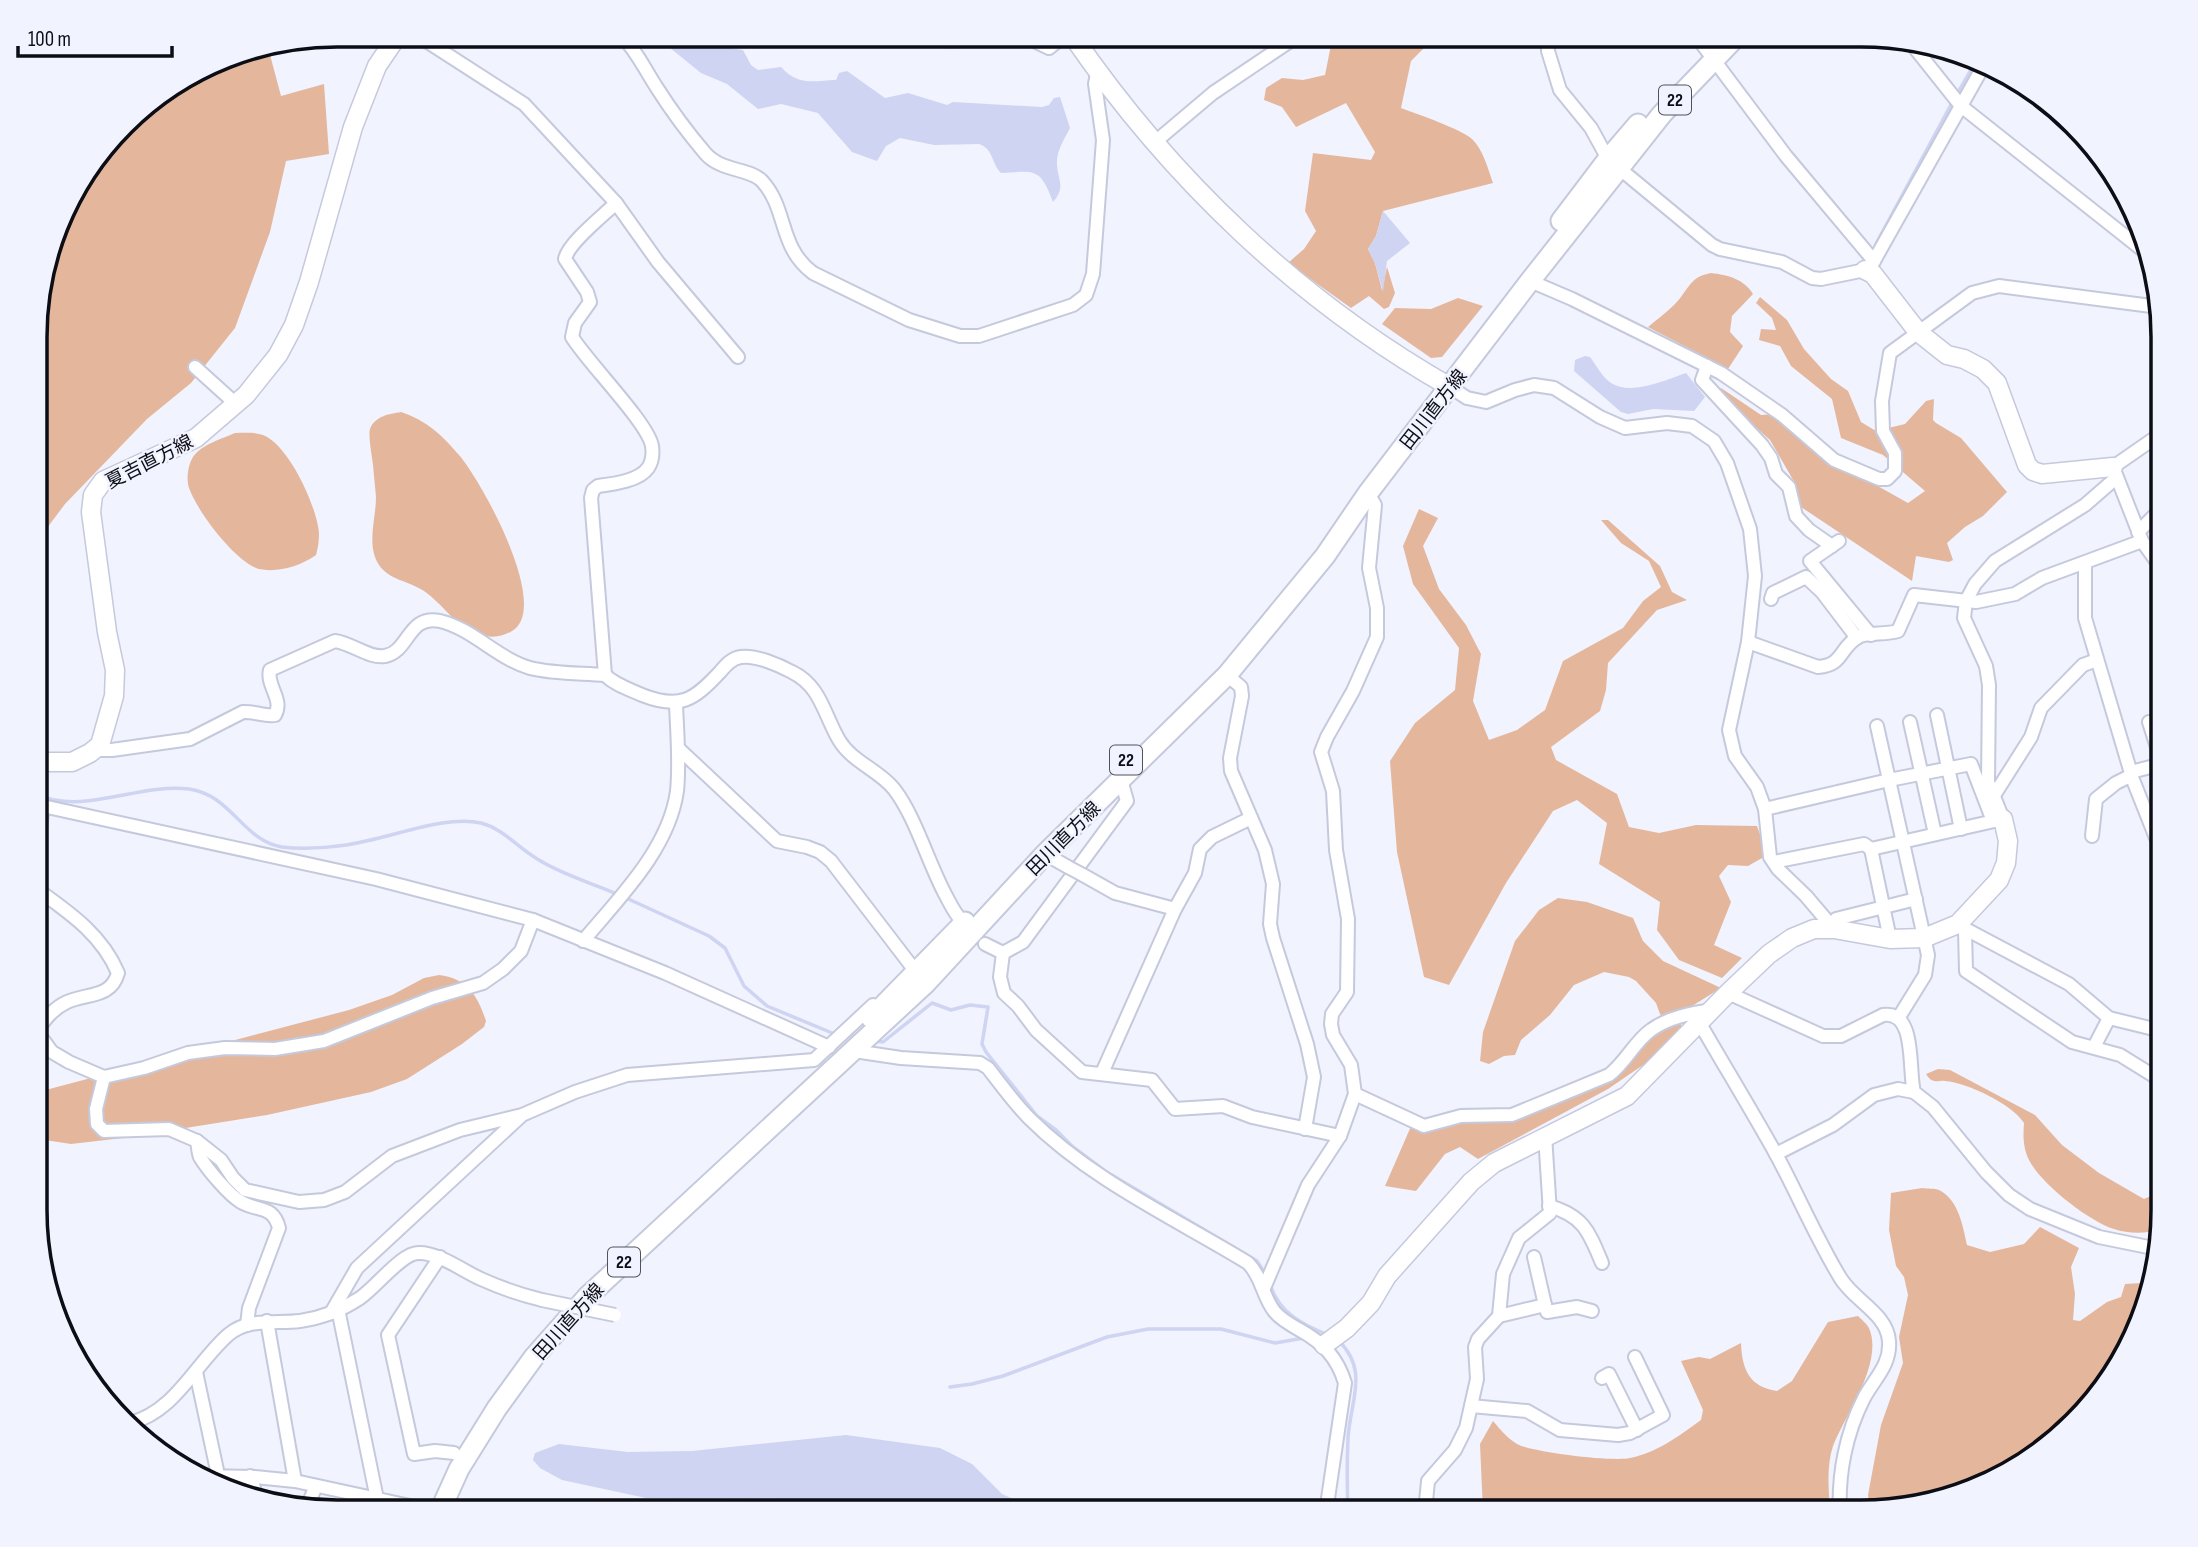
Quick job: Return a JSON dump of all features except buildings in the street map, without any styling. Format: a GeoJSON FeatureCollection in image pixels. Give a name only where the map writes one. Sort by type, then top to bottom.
{"type":"FeatureCollection","features":[{"type":"Feature","properties":{"kind":"main road","name":"田川直方線"},"geometry":{"type":"LineString","coordinates":[[436,1500],[454,1454],[482,1409],[539,1332],[572,1295],[842,1047],[1227,657],[1445,384],[1613,164],[1662,114],[1708,47]]}},
{"type":"Feature","properties":{"kind":"main road","name":"田川直方線"},"geometry":{"type":"LineString","coordinates":[[439,1500],[497,1408],[534,1357],[587,1297],[926,983],[1045,854],[1227,675],[1325,556],[1445,384],[1530,281],[1613,164]]}},
{"type":"Feature","properties":{"kind":"street","name":"夏吉直方線"},"geometry":{"type":"LineString","coordinates":[[94,750],[100,745],[107,727],[114,696],[115,670],[107,632],[92,512],[93,495],[103,481],[196,438],[246,396],[278,355],[294,325],[335,197],[353,127],[377,66],[390,47]]}},
{"type":"Feature","properties":{"kind":"street"},"geometry":{"type":"LineString","coordinates":[[436,47],[524,104],[616,203],[658,262],[738,357]]}},
{"type":"Feature","properties":{"kind":"street"},"geometry":{"type":"LineString","coordinates":[[633,47],[656,88],[707,155],[718,165],[760,178],[774,201],[791,249],[800,263],[813,273],[909,320],[960,336],[979,336],[1073,305],[1086,295],[1093,274],[1103,140],[1095,84],[1097,73]]}},
{"type":"Feature","properties":{"kind":"street"},"geometry":{"type":"LineString","coordinates":[[1080,47],[1097,73],[1206,200],[1263,254],[1309,293],[1467,398],[1486,402],[1534,385],[1554,388],[1600,417],[1625,428],[1667,423],[1692,426],[1714,441],[1727,463],[1750,529],[1755,576],[1748,642],[1729,730],[1735,756],[1757,788],[1765,809],[1770,857],[1835,924],[1890,939],[1924,938],[1961,927],[1999,880],[2006,863],[2008,841],[1971,764],[1765,809]]}},
{"type":"Feature","properties":{"kind":"street"},"geometry":{"type":"LineString","coordinates":[[1155,142],[1213,93],[1281,47]]}},
{"type":"Feature","properties":{"kind":"street"},"geometry":{"type":"LineString","coordinates":[[1548,47],[1560,90],[1591,128],[1613,164],[1712,245],[1782,262],[1812,278],[1821,279],[1869,268],[1980,73]]}},
{"type":"Feature","properties":{"kind":"street"},"geometry":{"type":"LineString","coordinates":[[1710,47],[1786,156],[1918,332],[1948,355],[1964,359],[1983,369],[1997,383],[2027,465],[2042,474],[2114,472]]}},
{"type":"Feature","properties":{"kind":"street"},"geometry":{"type":"LineString","coordinates":[[1919,53],[1961,106],[2135,244]]}},
{"type":"Feature","properties":{"kind":"street"},"geometry":{"type":"LineString","coordinates":[[605,675],[591,498],[593,490],[598,486],[634,477],[648,468],[652,458],[652,445],[643,426],[581,352],[572,337],[575,323],[590,302],[587,292],[565,259],[566,253],[574,244],[616,203]]}},
{"type":"Feature","properties":{"kind":"street"},"geometry":{"type":"LineString","coordinates":[[1530,281],[1721,373],[1782,415],[1834,460],[1879,480],[1887,479],[1895,471],[1895,453],[1884,431],[1882,401],[1890,353],[1972,293],[1999,286],[2149,306]]}},
{"type":"Feature","properties":{"kind":"street"},"geometry":{"type":"LineString","coordinates":[[1706,366],[1702,380],[1771,458],[1776,474],[1789,487],[1796,516],[1809,530],[1836,543],[1810,561],[1871,635]]}},
{"type":"Feature","properties":{"kind":"street"},"geometry":{"type":"LineString","coordinates":[[195,367],[236,404]]}},
{"type":"Feature","properties":{"kind":"street"},"geometry":{"type":"LineString","coordinates":[[1998,820],[1988,782],[1989,685],[1986,666],[1964,618],[1966,601],[1975,584],[1995,561],[2085,505],[2114,472],[2151,442]]}},
{"type":"Feature","properties":{"kind":"street"},"geometry":{"type":"LineString","coordinates":[[2114,472],[2140,536],[2151,552]]}},
{"type":"Feature","properties":{"kind":"street"},"geometry":{"type":"LineString","coordinates":[[1264,1288],[1308,1185],[1340,1136],[1355,1094],[1351,1065],[1333,1035],[1331,1024],[1332,1014],[1347,992],[1348,919],[1336,850],[1333,791],[1321,752],[1377,637],[1377,608],[1369,568],[1375,505],[1368,493]]}},
{"type":"Feature","properties":{"kind":"street"},"geometry":{"type":"LineString","coordinates":[[1748,642],[1818,667],[1836,663],[1849,644],[1861,635],[1887,635],[1898,631],[1914,595],[1976,602],[2015,594],[2042,578],[2085,563],[2140,536],[2151,522]]}},
{"type":"Feature","properties":{"kind":"street"},"geometry":{"type":"LineString","coordinates":[[2085,563],[2085,618],[2132,774],[2151,824]]}},
{"type":"Feature","properties":{"kind":"street"},"geometry":{"type":"LineString","coordinates":[[1772,599],[1773,593],[1805,577],[1822,592],[1857,638]]}},
{"type":"Feature","properties":{"kind":"street"},"geometry":{"type":"LineString","coordinates":[[47,762],[72,762],[94,750],[190,739],[243,712],[275,715],[278,702],[268,678],[270,670],[335,640],[379,656],[388,656],[397,650],[417,624],[428,621],[453,626],[530,668],[605,675],[611,681],[645,696],[676,704],[705,688],[730,661],[740,657],[753,657],[783,668],[809,683],[821,699],[839,742],[892,786],[905,804],[938,881],[959,918],[913,968],[814,1060],[627,1075],[575,1092],[522,1115],[460,1130],[392,1156],[345,1192],[324,1200],[299,1202],[246,1190],[233,1178],[221,1160],[197,1141],[169,1129],[104,1131],[97,1124],[96,1109],[104,1077]]}},
{"type":"Feature","properties":{"kind":"street"},"geometry":{"type":"LineString","coordinates":[[1993,797],[2031,737],[2041,708],[2083,665],[2097,660]]}},
{"type":"Feature","properties":{"kind":"street"},"geometry":{"type":"LineString","coordinates":[[1227,675],[1241,687],[1242,696],[1230,758],[1231,771],[1270,867],[1273,884],[1270,924],[1307,1044],[1314,1077],[1305,1129]]}},
{"type":"Feature","properties":{"kind":"street"},"geometry":{"type":"LineString","coordinates":[[583,941],[644,867],[663,833],[676,792],[676,704]]}},
{"type":"Feature","properties":{"kind":"street"},"geometry":{"type":"LineString","coordinates":[[1937,715],[1961,829]]}},
{"type":"Feature","properties":{"kind":"street"},"geometry":{"type":"LineString","coordinates":[[1910,722],[1934,834]]}},
{"type":"Feature","properties":{"kind":"street"},"geometry":{"type":"LineString","coordinates":[[1877,726],[1928,955],[1925,975],[1899,1017]]}},
{"type":"Feature","properties":{"kind":"street"},"geometry":{"type":"LineString","coordinates":[[678,748],[777,841],[807,847],[820,852],[831,861],[913,968]]}},
{"type":"Feature","properties":{"kind":"street"},"geometry":{"type":"LineString","coordinates":[[2092,836],[2096,799],[2116,783],[2151,767]]}},
{"type":"Feature","properties":{"kind":"street"},"geometry":{"type":"LineString","coordinates":[[1003,953],[1023,942],[1127,800],[1121,780]]}},
{"type":"Feature","properties":{"kind":"street"},"geometry":{"type":"LineString","coordinates":[[47,807],[376,879],[533,920],[665,973],[829,1046]]}},
{"type":"Feature","properties":{"kind":"street"},"geometry":{"type":"LineString","coordinates":[[1102,1073],[1175,909],[1195,873],[1200,849],[1212,836],[1251,818]]}},
{"type":"Feature","properties":{"kind":"street"},"geometry":{"type":"LineString","coordinates":[[1871,849],[1998,820]]}},
{"type":"Feature","properties":{"kind":"street"},"geometry":{"type":"LineString","coordinates":[[1774,862],[1864,844],[1871,849],[1890,939]]}},
{"type":"Feature","properties":{"kind":"street"},"geometry":{"type":"LineString","coordinates":[[1045,854],[1115,893],[1175,909]]}},
{"type":"Feature","properties":{"kind":"street"},"geometry":{"type":"LineString","coordinates":[[47,897],[89,929],[113,960],[118,973],[115,984],[103,992],[67,1002],[47,1019]]}},
{"type":"Feature","properties":{"kind":"street"},"geometry":{"type":"LineString","coordinates":[[1330,1341],[1371,1304],[1387,1276],[1471,1182],[1494,1163],[1627,1096],[1769,954],[1792,938],[1814,929],[1916,899]]}},
{"type":"Feature","properties":{"kind":"street"},"geometry":{"type":"LineString","coordinates":[[47,1044],[52,1052],[104,1077],[144,1068],[188,1053],[225,1048],[275,1049],[324,1041],[432,998],[483,983],[503,969],[521,951],[533,920]]}},
{"type":"Feature","properties":{"kind":"street"},"geometry":{"type":"LineString","coordinates":[[1961,927],[2069,984],[2109,1017],[2151,1028]]}},
{"type":"Feature","properties":{"kind":"street"},"geometry":{"type":"LineString","coordinates":[[1961,927],[1966,971],[2072,1042],[2133,1061],[2151,1073]]}},
{"type":"Feature","properties":{"kind":"street"},"geometry":{"type":"LineString","coordinates":[[985,944],[1003,953]]}},
{"type":"Feature","properties":{"kind":"street"},"geometry":{"type":"LineString","coordinates":[[1003,953],[1000,977],[1004,993],[1036,1030],[1082,1072],[1152,1080],[1175,1109],[1223,1106],[1252,1117],[1340,1136]]}},
{"type":"Feature","properties":{"kind":"street"},"geometry":{"type":"LineString","coordinates":[[1728,993],[1823,1036],[1841,1036],[1883,1015],[1899,1017],[1906,1029],[1910,1047],[1914,1092]]}},
{"type":"Feature","properties":{"kind":"street"},"geometry":{"type":"LineString","coordinates":[[1355,1094],[1423,1126],[1461,1116],[1512,1115],[1609,1074],[1619,1067],[1650,1031],[1686,1014],[1714,1009]]}},
{"type":"Feature","properties":{"kind":"street"},"geometry":{"type":"LineString","coordinates":[[2094,1047],[2109,1017]]}},
{"type":"Feature","properties":{"kind":"street"},"geometry":{"type":"LineString","coordinates":[[1699,1022],[1776,1154],[1842,1280],[1885,1326],[1889,1338],[1889,1351],[1884,1368],[1864,1398],[1842,1458],[1840,1500]]}},
{"type":"Feature","properties":{"kind":"street"},"geometry":{"type":"LineString","coordinates":[[855,1051],[901,1058],[981,1063],[1026,1115],[1072,1155],[1101,1176],[1256,1270],[1267,1300],[1276,1314],[1330,1341],[1341,1369],[1345,1382],[1328,1500]]}},
{"type":"Feature","properties":{"kind":"street"},"geometry":{"type":"LineString","coordinates":[[1776,1154],[1833,1125],[1874,1094],[1898,1088],[1914,1092],[1933,1107],[1986,1172],[2009,1195],[2030,1209],[2099,1237],[2148,1247]]}},
{"type":"Feature","properties":{"kind":"street"},"geometry":{"type":"LineString","coordinates":[[377,1499],[335,1311],[356,1268],[522,1115]]}},
{"type":"Feature","properties":{"kind":"street"},"geometry":{"type":"LineString","coordinates":[[1499,1316],[1503,1274],[1519,1238],[1549,1213],[1545,1135]]}},
{"type":"Feature","properties":{"kind":"street"},"geometry":{"type":"LineString","coordinates":[[197,1141],[199,1156],[226,1189],[240,1202],[276,1217],[279,1228],[249,1308],[247,1325]]}},
{"type":"Feature","properties":{"kind":"street"},"geometry":{"type":"LineString","coordinates":[[1549,1206],[1563,1210],[1588,1229],[1602,1263]]}},
{"type":"Feature","properties":{"kind":"street"},"geometry":{"type":"LineString","coordinates":[[137,1420],[155,1413],[196,1372],[226,1336],[247,1325],[267,1321],[299,1321],[335,1311],[378,1284],[396,1263],[419,1252],[440,1257],[519,1294],[615,1315]]}},
{"type":"Feature","properties":{"kind":"street"},"geometry":{"type":"LineString","coordinates":[[440,1257],[388,1335],[414,1454],[435,1451],[454,1454]]}},
{"type":"Feature","properties":{"kind":"street"},"geometry":{"type":"LineString","coordinates":[[1534,1258],[1547,1312],[1577,1307],[1592,1311]]}},
{"type":"Feature","properties":{"kind":"street"},"geometry":{"type":"LineString","coordinates":[[1426,1500],[1428,1481],[1455,1450],[1466,1428],[1477,1379],[1475,1348],[1478,1339],[1499,1316],[1545,1305]]}},
{"type":"Feature","properties":{"kind":"street"},"geometry":{"type":"LineString","coordinates":[[267,1321],[295,1482]]}},
{"type":"Feature","properties":{"kind":"street"},"geometry":{"type":"LineString","coordinates":[[1471,1406],[1527,1411],[1560,1430],[1618,1435],[1630,1433],[1663,1415],[1634,1357]]}},
{"type":"Feature","properties":{"kind":"street"},"geometry":{"type":"LineString","coordinates":[[196,1372],[218,1474]]}},
{"type":"Feature","properties":{"kind":"street"},"geometry":{"type":"LineString","coordinates":[[1602,1378],[1609,1374],[1637,1430]]}},
{"type":"Feature","properties":{"kind":"street"},"geometry":{"type":"LineString","coordinates":[[220,1475],[295,1482],[382,1500]]}},
{"type":"Feature","properties":{"kind":"street"},"geometry":{"type":"LineString","coordinates":[[250,1476],[254,1487]]}},
{"type":"Feature","properties":{"kind":"street"},"geometry":{"type":"LineString","coordinates":[[311,1498],[316,1486]]}},
{"type":"Feature","properties":{"kind":"shaded area"},"geometry":{"type":"Polygon","coordinates":[[[1331,47],[1425,47],[1411,61],[1401,108],[1449,126],[1472,139],[1482,154],[1493,183],[1383,211],[1376,236],[1368,249],[1375,263],[1382,290],[1387,267],[1395,293],[1389,307],[1384,309],[1369,296],[1351,308],[1288,263],[1304,249],[1316,231],[1305,211],[1313,153],[1371,160],[1375,152],[1346,103],[1296,127],[1282,107],[1264,100],[1266,88],[1282,78],[1303,80],[1325,75],[1331,47]]]}},
{"type":"Feature","properties":{"kind":"shaded area"},"geometry":{"type":"Polygon","coordinates":[[[270,55],[281,96],[324,84],[329,154],[286,161],[270,232],[235,328],[191,383],[147,419],[65,504],[47,528],[47,338],[50,300],[63,244],[86,192],[107,161],[132,132],[176,96],[209,77],[270,55]]]}},
{"type":"Feature","properties":{"kind":"shaded area"},"geometry":{"type":"Polygon","coordinates":[[[1711,273],[1735,279],[1753,294],[1732,316],[1730,332],[1743,346],[1728,369],[1648,327],[1679,300],[1693,281],[1711,273]]]}},
{"type":"Feature","properties":{"kind":"shaded area"},"geometry":{"type":"Polygon","coordinates":[[[1760,297],[1787,320],[1804,349],[1831,379],[1848,391],[1861,422],[1876,431],[1905,424],[1926,401],[1934,399],[1933,420],[1961,438],[2007,492],[1983,516],[1947,543],[1953,560],[1949,562],[1916,556],[1912,581],[1801,507],[1796,485],[1770,440],[1717,393],[1721,388],[1761,415],[1775,414],[1817,452],[1908,503],[1925,491],[1883,455],[1841,438],[1832,399],[1791,366],[1780,346],[1759,340],[1761,329],[1776,330],[1772,318],[1756,303],[1760,297]]]}},
{"type":"Feature","properties":{"kind":"shaded area"},"geometry":{"type":"Polygon","coordinates":[[[1458,298],[1483,306],[1442,357],[1431,358],[1382,324],[1395,308],[1431,309],[1458,298]]]}},
{"type":"Feature","properties":{"kind":"shaded area"},"geometry":{"type":"Polygon","coordinates":[[[401,412],[426,424],[452,447],[469,469],[496,516],[519,572],[524,597],[522,618],[508,633],[491,637],[470,631],[424,591],[388,574],[375,557],[372,540],[376,497],[370,429],[379,418],[401,412]]]}},
{"type":"Feature","properties":{"kind":"shaded area"},"geometry":{"type":"Polygon","coordinates":[[[235,433],[263,435],[273,441],[292,464],[307,493],[317,522],[318,547],[316,555],[310,559],[281,569],[259,569],[249,564],[228,546],[193,498],[188,484],[191,460],[207,445],[235,433]]]}},
{"type":"Feature","properties":{"kind":"shaded area"},"geometry":{"type":"Polygon","coordinates":[[[1419,509],[1438,518],[1423,546],[1439,589],[1466,625],[1481,654],[1473,701],[1489,740],[1517,730],[1545,710],[1563,661],[1623,628],[1643,601],[1661,587],[1649,561],[1621,543],[1601,520],[1608,520],[1660,566],[1672,592],[1687,600],[1657,610],[1608,663],[1606,690],[1600,711],[1551,747],[1556,760],[1617,794],[1629,827],[1659,833],[1696,825],[1757,826],[1763,843],[1762,858],[1748,866],[1728,865],[1719,876],[1731,902],[1714,945],[1742,958],[1722,978],[1679,960],[1657,930],[1660,902],[1599,864],[1607,823],[1577,800],[1553,811],[1506,883],[1449,985],[1424,977],[1397,852],[1390,761],[1415,723],[1455,690],[1459,648],[1413,584],[1403,546],[1419,509]]]}},
{"type":"Feature","properties":{"kind":"shaded area"},"geometry":{"type":"Polygon","coordinates":[[[1558,898],[1587,902],[1633,918],[1643,941],[1663,961],[1721,988],[1666,1020],[1660,1014],[1656,1003],[1636,981],[1604,972],[1574,985],[1550,1015],[1521,1040],[1515,1055],[1504,1056],[1489,1064],[1480,1061],[1483,1032],[1515,941],[1539,910],[1558,898]]]}},
{"type":"Feature","properties":{"kind":"shaded area"},"geometry":{"type":"Polygon","coordinates":[[[439,975],[464,984],[475,996],[486,1021],[484,1027],[462,1044],[407,1079],[371,1092],[267,1115],[71,1144],[47,1140],[47,1090],[349,1010],[392,995],[424,978],[439,975]]]}},
{"type":"Feature","properties":{"kind":"shaded area"},"geometry":{"type":"Polygon","coordinates":[[[1679,1022],[1684,1029],[1646,1063],[1608,1089],[1478,1159],[1460,1147],[1445,1154],[1416,1191],[1385,1186],[1412,1124],[1467,1119],[1514,1119],[1611,1077],[1650,1035],[1679,1022]]]}},
{"type":"Feature","properties":{"kind":"shaded area"},"geometry":{"type":"Polygon","coordinates":[[[1938,1069],[1950,1070],[2035,1115],[2062,1145],[2099,1173],[2144,1199],[2151,1196],[2150,1232],[2120,1231],[2079,1210],[2035,1170],[2026,1151],[2024,1123],[2018,1116],[2000,1102],[1977,1090],[1955,1083],[1934,1081],[1926,1074],[1938,1069]]]}},
{"type":"Feature","properties":{"kind":"shaded area"},"geometry":{"type":"Polygon","coordinates":[[[1922,1188],[1939,1190],[1946,1194],[1959,1214],[1967,1245],[1990,1252],[2024,1244],[2040,1227],[2079,1248],[2071,1267],[2075,1294],[2073,1320],[2080,1321],[2107,1302],[2121,1297],[2125,1284],[2141,1283],[2121,1338],[2102,1371],[2066,1415],[2037,1440],[2006,1461],[1971,1478],[1917,1494],[1869,1500],[1881,1425],[1903,1363],[1899,1337],[1908,1295],[1904,1277],[1896,1266],[1889,1230],[1891,1193],[1922,1188]]]}},
{"type":"Feature","properties":{"kind":"shaded area"},"geometry":{"type":"Polygon","coordinates":[[[1858,1316],[1869,1328],[1872,1342],[1867,1373],[1833,1446],[1829,1462],[1829,1500],[1482,1500],[1480,1444],[1493,1421],[1507,1436],[1525,1447],[1607,1459],[1640,1456],[1667,1443],[1701,1420],[1703,1410],[1681,1361],[1699,1357],[1710,1359],[1741,1343],[1745,1369],[1749,1375],[1767,1389],[1777,1391],[1792,1381],[1828,1322],[1858,1316]]]}},
{"type":"Feature","properties":{"kind":"water"},"geometry":{"type":"Polygon","coordinates":[[[669,47],[727,47],[743,50],[751,65],[758,70],[781,67],[794,77],[806,81],[836,80],[839,73],[847,71],[885,98],[908,93],[947,105],[953,102],[1042,107],[1060,97],[1070,128],[1058,155],[1059,192],[1053,202],[1044,182],[1035,174],[1001,173],[987,149],[979,144],[934,145],[900,138],[886,146],[877,161],[852,152],[818,113],[781,104],[758,109],[727,84],[701,73],[669,47]]]}},
{"type":"Feature","properties":{"kind":"water"},"geometry":{"type":"Polygon","coordinates":[[[1383,211],[1410,243],[1387,261],[1383,292],[1368,249],[1376,236],[1383,211]]]}},
{"type":"Feature","properties":{"kind":"water"},"geometry":{"type":"Polygon","coordinates":[[[1590,357],[1608,381],[1619,387],[1648,386],[1686,373],[1705,397],[1694,411],[1653,409],[1628,414],[1621,412],[1574,371],[1575,360],[1590,357]]]}},
{"type":"Feature","properties":{"kind":"water"},"geometry":{"type":"Polygon","coordinates":[[[846,1435],[940,1448],[972,1464],[1002,1494],[1015,1500],[646,1498],[562,1480],[540,1468],[533,1460],[535,1453],[559,1444],[628,1452],[692,1451],[846,1435]]]}},
{"type":"Feature","properties":{"kind":"waterway"},"geometry":{"type":"LineString","coordinates":[[1957,94],[1971,69]]}},
{"type":"Feature","properties":{"kind":"waterway"},"geometry":{"type":"LineString","coordinates":[[1876,244],[1953,101]]}},
{"type":"Feature","properties":{"kind":"waterway"},"geometry":{"type":"LineString","coordinates":[[47,798],[74,802],[150,790],[189,789],[216,800],[247,828],[269,843],[292,848],[346,845],[454,822],[481,823],[504,834],[548,865],[617,894]]}},
{"type":"Feature","properties":{"kind":"waterway"},"geometry":{"type":"LineString","coordinates":[[624,897],[709,936],[725,948],[744,986],[767,1006],[837,1035]]}},
{"type":"Feature","properties":{"kind":"waterway"},"geometry":{"type":"LineString","coordinates":[[876,1041],[883,1042],[932,1003],[951,1010],[970,1005],[988,1007],[982,1044],[1037,1116],[1105,1171],[1257,1261],[1266,1275]]}},
{"type":"Feature","properties":{"kind":"waterway"},"geometry":{"type":"LineString","coordinates":[[1270,1285],[1279,1303],[1286,1310],[1328,1335]]}},
{"type":"Feature","properties":{"kind":"waterway"},"geometry":{"type":"LineString","coordinates":[[950,1387],[1003,1376],[1107,1337],[1148,1329],[1221,1329],[1275,1343],[1304,1338]]}},
{"type":"Feature","properties":{"kind":"waterway"},"geometry":{"type":"LineString","coordinates":[[1338,1340],[1348,1352],[1356,1375],[1349,1424],[1348,1500]]}}]}
